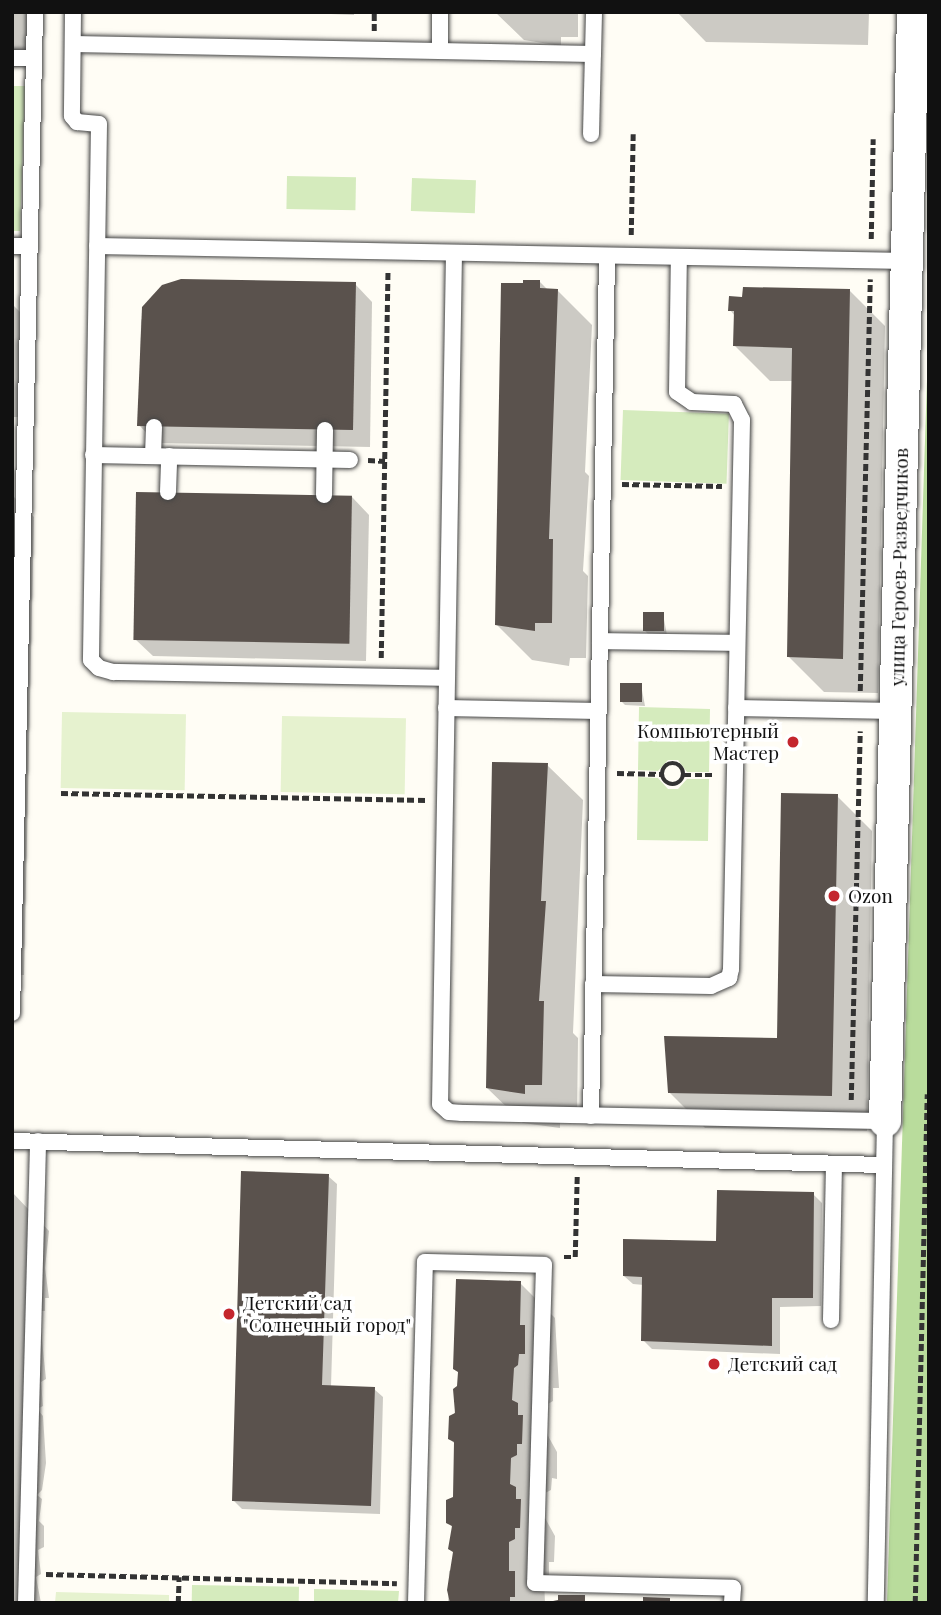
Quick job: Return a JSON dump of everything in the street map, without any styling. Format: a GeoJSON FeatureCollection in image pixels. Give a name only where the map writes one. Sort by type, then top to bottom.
{"type":"FeatureCollection","features":[{"type":"Feature","properties":{"kind":"street","name":"улица Героев-Разведчиков"},"geometry":{"type":"LineString","coordinates":[[885,1121],[913,12]]}},
{"type":"Feature","properties":{"kind":"lane"},"geometry":{"type":"LineString","coordinates":[[12,1013],[20,440],[30,246],[35,12]]}},
{"type":"Feature","properties":{"kind":"lane"},"geometry":{"type":"LineString","coordinates":[[73,12],[72,116],[77,122],[99,124],[89,650],[99,668],[446,678]]}},
{"type":"Feature","properties":{"kind":"lane"},"geometry":{"type":"LineString","coordinates":[[440,12],[440,51]]}},
{"type":"Feature","properties":{"kind":"lane"},"geometry":{"type":"LineString","coordinates":[[592,134],[594,12]]}},
{"type":"Feature","properties":{"kind":"lane"},"geometry":{"type":"LineString","coordinates":[[72,44],[593,54]]}},
{"type":"Feature","properties":{"kind":"lane"},"geometry":{"type":"LineString","coordinates":[[12,58],[33,58]]}},
{"type":"Feature","properties":{"kind":"lane"},"geometry":{"type":"LineString","coordinates":[[12,246],[30,246]]}},
{"type":"Feature","properties":{"kind":"lane"},"geometry":{"type":"LineString","coordinates":[[97,246],[907,261]]}},
{"type":"Feature","properties":{"kind":"lane"},"geometry":{"type":"LineString","coordinates":[[454,253],[440,1104],[449,1112],[461,1113],[885,1121],[876,1603]]}},
{"type":"Feature","properties":{"kind":"lane"},"geometry":{"type":"LineString","coordinates":[[591,1116],[607,256]]}},
{"type":"Feature","properties":{"kind":"lane"},"geometry":{"type":"LineString","coordinates":[[593,984],[710,986],[729,978],[740,412],[734,404],[692,402],[677,392],[679,257]]}},
{"type":"Feature","properties":{"kind":"lane"},"geometry":{"type":"LineString","coordinates":[[154,427],[168,492]]}},
{"type":"Feature","properties":{"kind":"lane"},"geometry":{"type":"LineString","coordinates":[[324,495],[325,429]]}},
{"type":"Feature","properties":{"kind":"lane"},"geometry":{"type":"LineString","coordinates":[[93,455],[350,460]]}},
{"type":"Feature","properties":{"kind":"lane"},"geometry":{"type":"LineString","coordinates":[[600,641],[737,643]]}},
{"type":"Feature","properties":{"kind":"lane"},"geometry":{"type":"LineString","coordinates":[[446,708],[598,711]]}},
{"type":"Feature","properties":{"kind":"lane"},"geometry":{"type":"LineString","coordinates":[[736,708],[895,711]]}},
{"type":"Feature","properties":{"kind":"lane"},"geometry":{"type":"LineString","coordinates":[[12,1141],[884,1165]]}},
{"type":"Feature","properties":{"kind":"lane"},"geometry":{"type":"LineString","coordinates":[[26,1603],[38,1141]]}},
{"type":"Feature","properties":{"kind":"lane"},"geometry":{"type":"LineString","coordinates":[[831,1320],[834,1164]]}},
{"type":"Feature","properties":{"kind":"lane"},"geometry":{"type":"LineString","coordinates":[[410,1598],[425,1262],[544,1265],[535,1583],[733,1588],[732,1603]]}},
{"type":"Feature","properties":{"kind":"path"},"geometry":{"type":"LineString","coordinates":[[631,243],[633,134]]}},
{"type":"Feature","properties":{"kind":"path"},"geometry":{"type":"LineString","coordinates":[[851,1105],[873,139]]}},
{"type":"Feature","properties":{"kind":"path"},"geometry":{"type":"LineString","coordinates":[[381,677],[389,252]]}},
{"type":"Feature","properties":{"kind":"path"},"geometry":{"type":"LineString","coordinates":[[603,484],[740,487]]}},
{"type":"Feature","properties":{"kind":"path"},"geometry":{"type":"LineString","coordinates":[[662,774],[664,768],[676,764],[684,775]]}},
{"type":"Feature","properties":{"kind":"path"},"geometry":{"type":"LineString","coordinates":[[597,773],[662,774]]}},
{"type":"Feature","properties":{"kind":"path"},"geometry":{"type":"LineString","coordinates":[[662,774],[669,785],[676,785],[684,775]]}},
{"type":"Feature","properties":{"kind":"path"},"geometry":{"type":"LineString","coordinates":[[684,775],[735,776]]}},
{"type":"Feature","properties":{"kind":"path"},"geometry":{"type":"LineString","coordinates":[[61,793],[444,800]]}},
{"type":"Feature","properties":{"kind":"path"},"geometry":{"type":"LineString","coordinates":[[915,1603],[927,1094]]}},
{"type":"Feature","properties":{"kind":"path"},"geometry":{"type":"LineString","coordinates":[[562,1256],[575,1257],[578,1165]]}},
{"type":"Feature","properties":{"kind":"path"},"geometry":{"type":"LineString","coordinates":[[48,1560],[48,1574]]}},
{"type":"Feature","properties":{"kind":"path"},"geometry":{"type":"LineString","coordinates":[[27,1573],[404,1583],[410,1598]]}},
{"type":"Feature","properties":{"kind":"path"},"geometry":{"type":"LineString","coordinates":[[178,1603],[179,1577]]}},
{"type":"Feature","properties":{"kind":"green space"},"geometry":{"type":"Polygon","coordinates":[[[12,86],[25,86],[20,231],[12,231],[12,86]]]}},
{"type":"Feature","properties":{"kind":"green space"},"geometry":{"type":"Polygon","coordinates":[[[287,176],[356,177],[355,210],[286,209],[287,176]]]}},
{"type":"Feature","properties":{"kind":"green space"},"geometry":{"type":"Polygon","coordinates":[[[412,178],[476,180],[475,213],[411,211],[412,178]]]}},
{"type":"Feature","properties":{"kind":"green space"},"geometry":{"type":"Polygon","coordinates":[[[929,318],[929,1603],[887,1603],[929,318]]]}},
{"type":"Feature","properties":{"kind":"green space"},"geometry":{"type":"Polygon","coordinates":[[[623,410],[729,414],[726,484],[621,480],[623,410]]]}},
{"type":"Feature","properties":{"kind":"green space"},"geometry":{"type":"Polygon","coordinates":[[[639,707],[710,709],[709,772],[687,772],[678,760],[668,760],[658,771],[638,770],[639,707]]]}},
{"type":"Feature","properties":{"kind":"green space"},"geometry":{"type":"Polygon","coordinates":[[[62,712],[186,714],[185,790],[61,788],[62,712]]]}},
{"type":"Feature","properties":{"kind":"green space"},"geometry":{"type":"Polygon","coordinates":[[[282,716],[406,718],[405,794],[281,792],[282,716]]]}},
{"type":"Feature","properties":{"kind":"green space"},"geometry":{"type":"Polygon","coordinates":[[[638,777],[658,778],[668,789],[678,789],[687,779],[709,779],[708,841],[637,840],[638,777]]]}},
{"type":"Feature","properties":{"kind":"green space"},"geometry":{"type":"Polygon","coordinates":[[[192,1585],[299,1587],[299,1603],[192,1603],[192,1585]]]}},
{"type":"Feature","properties":{"kind":"green space"},"geometry":{"type":"Polygon","coordinates":[[[314,1589],[399,1591],[398,1603],[314,1603],[314,1589]]]}},
{"type":"Feature","properties":{"kind":"green space"},"geometry":{"type":"Polygon","coordinates":[[[56,1592],[169,1595],[169,1603],[55,1603],[56,1592]]]}},
{"type":"Feature","properties":{"kind":"building"},"geometry":{"type":"Polygon","coordinates":[[[181,279],[356,282],[353,430],[137,426],[142,307],[162,285],[181,279]]]}},
{"type":"Feature","properties":{"kind":"building"},"geometry":{"type":"Polygon","coordinates":[[[523,280],[540,280],[540,288],[558,289],[549,539],[553,539],[552,623],[535,623],[535,631],[495,625],[501,283],[523,283],[523,280]]]}},
{"type":"Feature","properties":{"kind":"building"},"geometry":{"type":"Polygon","coordinates":[[[743,287],[850,289],[843,659],[787,657],[792,348],[733,346],[734,311],[728,311],[729,296],[742,297],[743,287]]]}},
{"type":"Feature","properties":{"kind":"building"},"geometry":{"type":"Polygon","coordinates":[[[136,492],[352,496],[349,644],[133,640],[136,492]]]}},
{"type":"Feature","properties":{"kind":"building"},"geometry":{"type":"Polygon","coordinates":[[[643,612],[664,612],[664,631],[643,631],[643,612]]]}},
{"type":"Feature","properties":{"kind":"building"},"geometry":{"type":"Polygon","coordinates":[[[620,683],[642,683],[642,702],[620,702],[620,683]]]}},
{"type":"Feature","properties":{"kind":"building"},"geometry":{"type":"Polygon","coordinates":[[[492,762],[548,763],[541,901],[546,901],[539,1001],[544,1001],[542,1085],[525,1085],[525,1094],[486,1088],[492,762]]]}},
{"type":"Feature","properties":{"kind":"building"},"geometry":{"type":"Polygon","coordinates":[[[781,793],[838,794],[832,1096],[668,1093],[664,1036],[777,1038],[781,793]]]}},
{"type":"Feature","properties":{"kind":"building"},"geometry":{"type":"Polygon","coordinates":[[[241,1171],[329,1174],[322,1385],[375,1387],[371,1506],[232,1501],[241,1171]]]}},
{"type":"Feature","properties":{"kind":"building"},"geometry":{"type":"Polygon","coordinates":[[[717,1190],[814,1192],[813,1298],[772,1298],[772,1346],[641,1341],[642,1277],[623,1276],[623,1239],[716,1241],[717,1190]]]}},
{"type":"Feature","properties":{"kind":"building"},"geometry":{"type":"Polygon","coordinates":[[[456,1279],[521,1281],[520,1325],[525,1325],[525,1354],[519,1354],[518,1365],[514,1368],[512,1400],[518,1403],[518,1415],[523,1415],[522,1444],[517,1444],[517,1455],[511,1458],[510,1484],[516,1487],[516,1499],[521,1499],[520,1528],[515,1528],[515,1539],[509,1542],[509,1571],[515,1571],[515,1597],[510,1597],[510,1603],[450,1603],[447,1590],[453,1552],[448,1549],[452,1526],[446,1523],[446,1500],[453,1497],[454,1442],[448,1439],[449,1416],[455,1413],[453,1389],[457,1386],[458,1372],[453,1369],[456,1279]]]}},
{"type":"Feature","properties":{"kind":"building"},"geometry":{"type":"Polygon","coordinates":[[[558,1595],[585,1595],[585,1603],[543,1603],[558,1600],[558,1595]]]}},
{"type":"Feature","properties":{"kind":"building"},"geometry":{"type":"Polygon","coordinates":[[[643,1597],[670,1598],[670,1603],[643,1603],[643,1597]]]}},
{"type":"Feature","properties":{"kind":"place","name":"Компьютерный Мастер"},"geometry":{"type":"Point","coordinates":[793,742]}},
{"type":"Feature","properties":{"kind":"place","name":"Ozon"},"geometry":{"type":"Point","coordinates":[834,896]}},
{"type":"Feature","properties":{"kind":"place","name":"Детский сад \"Солнечный город\""},"geometry":{"type":"Point","coordinates":[229,1314]}},
{"type":"Feature","properties":{"kind":"place","name":"Детский сад"},"geometry":{"type":"Point","coordinates":[714,1364]}}]}
